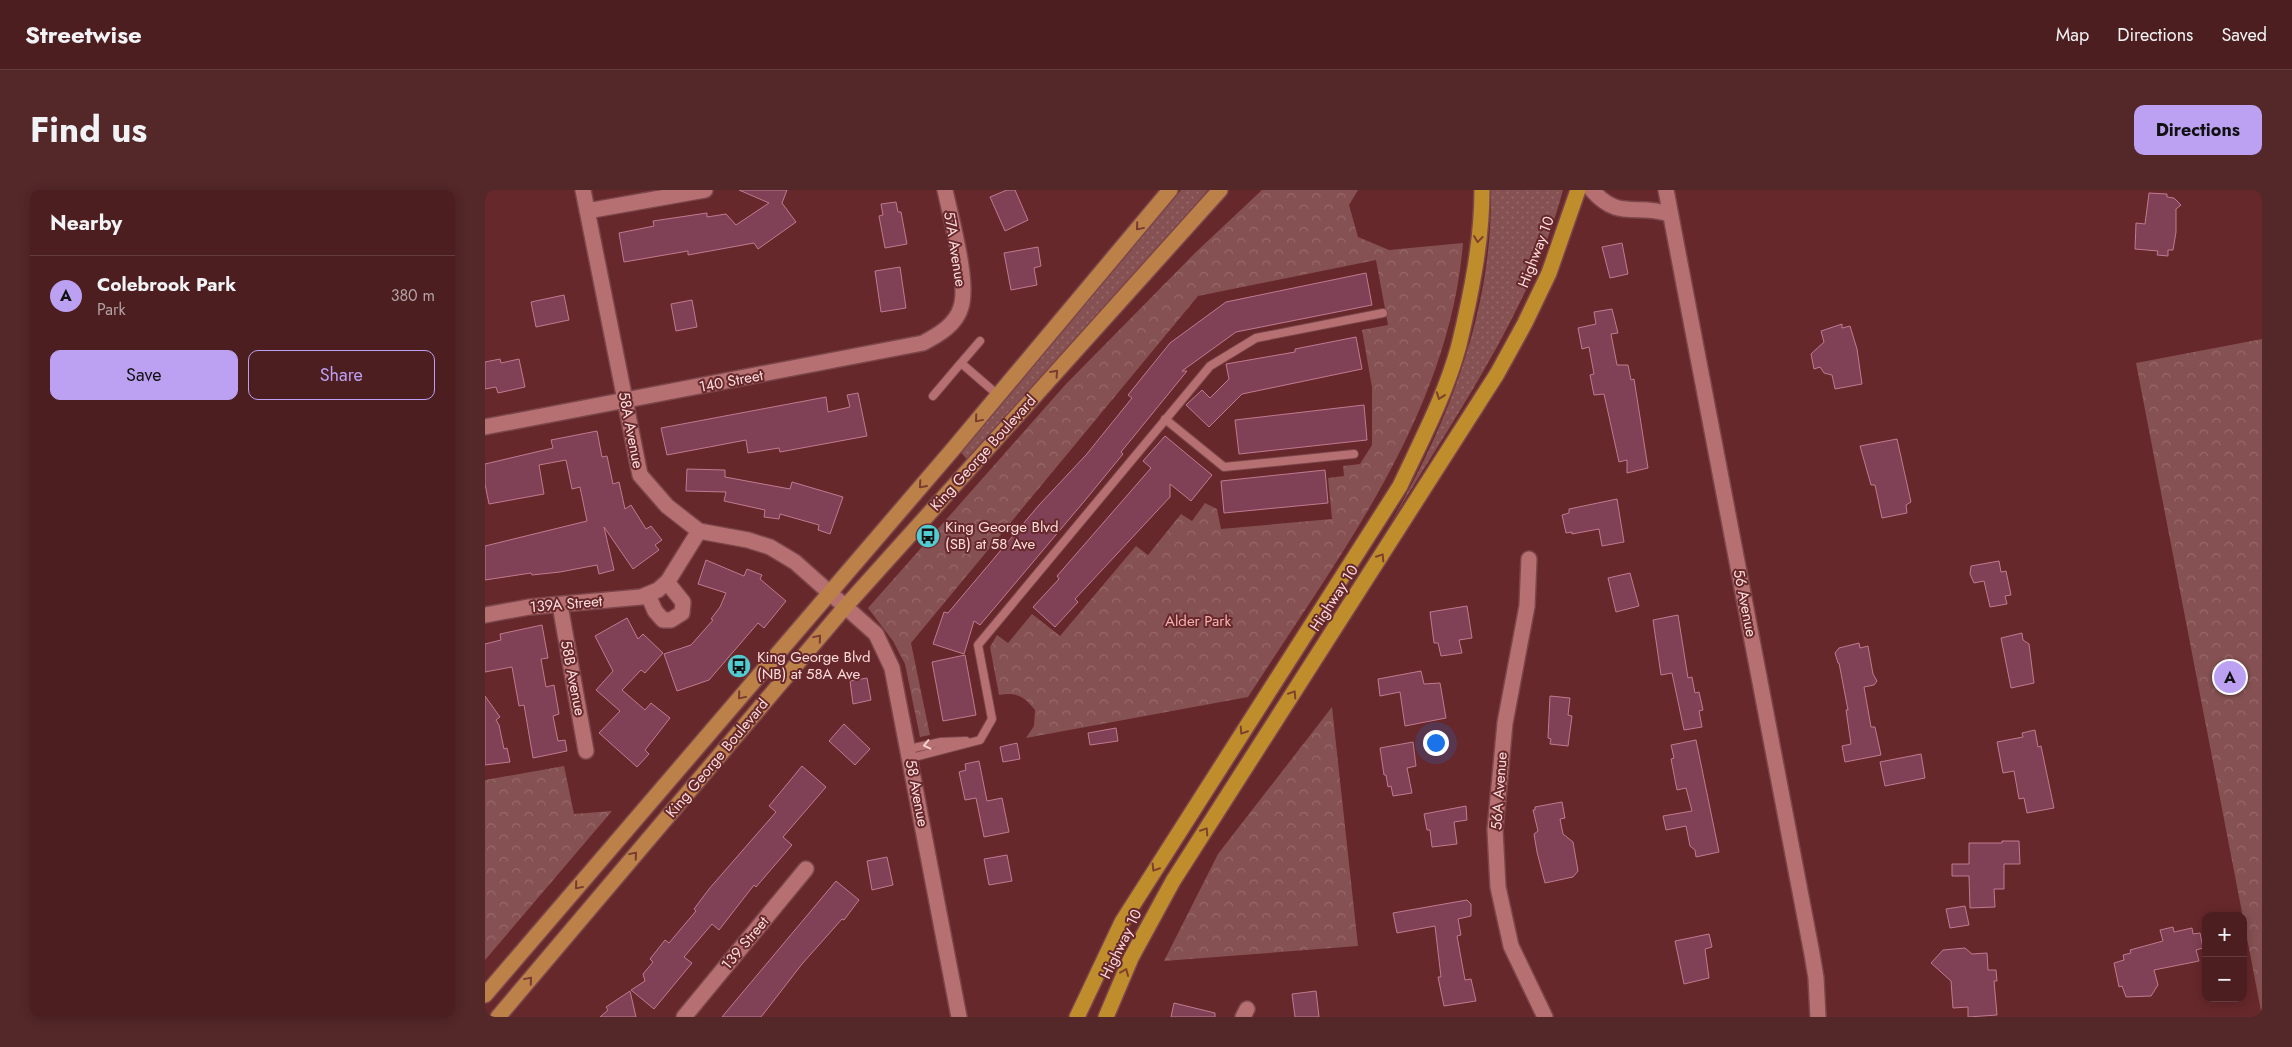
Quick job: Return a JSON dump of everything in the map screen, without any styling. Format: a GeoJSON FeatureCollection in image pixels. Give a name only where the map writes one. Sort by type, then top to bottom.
{"type":"FeatureCollection","features":[{"type":"Feature","properties":{"kind":"highway","name":"Highway 10"},"geometry":{"type":"LineString","coordinates":[[1077,1017],[1122,922],[1400,486],[1432,416],[1458,346],[1475,260],[1482,190]]}},
{"type":"Feature","properties":{"kind":"highway","name":"Highway 10"},"geometry":{"type":"LineString","coordinates":[[1106,1017],[1131,958],[1173,881],[1497,374],[1525,323],[1549,273],[1577,190]]}},
{"type":"Feature","properties":{"kind":"main road","name":"King George Boulevard"},"geometry":{"type":"LineString","coordinates":[[485,996],[998,395],[1170,190]]}},
{"type":"Feature","properties":{"kind":"main road","name":"King George Boulevard"},"geometry":{"type":"LineString","coordinates":[[498,1017],[845,606],[1220,190]]}},
{"type":"Feature","properties":{"kind":"street","name":"58A Avenue"},"geometry":{"type":"LineString","coordinates":[[583,190],[640,475],[667,506],[699,531],[748,540],[770,547],[795,562],[829,592]]}},
{"type":"Feature","properties":{"kind":"street"},"geometry":{"type":"LineString","coordinates":[[587,212],[705,190]]}},
{"type":"Feature","properties":{"kind":"street","name":"57A Avenue"},"geometry":{"type":"LineString","coordinates":[[945,190],[964,285],[961,307]]}},
{"type":"Feature","properties":{"kind":"street","name":"56 Avenue"},"geometry":{"type":"LineString","coordinates":[[1665,190],[1812,954],[1818,1017]]}},
{"type":"Feature","properties":{"kind":"street"},"geometry":{"type":"LineString","coordinates":[[1596,195],[1611,208],[1629,211],[1656,210],[1669,214]]}},
{"type":"Feature","properties":{"kind":"street","name":"140 Street"},"geometry":{"type":"LineString","coordinates":[[485,427],[923,343],[948,327],[961,307]]}},
{"type":"Feature","properties":{"kind":"street","name":"139A Street"},"geometry":{"type":"LineString","coordinates":[[485,615],[529,607],[641,598],[658,590],[667,582],[699,531]]}},
{"type":"Feature","properties":{"kind":"street","name":"56A Avenue"},"geometry":{"type":"LineString","coordinates":[[1529,559],[1527,606],[1505,722],[1495,830],[1498,886],[1511,946],[1545,1017]]}},
{"type":"Feature","properties":{"kind":"street"},"geometry":{"type":"LineString","coordinates":[[648,595],[660,618],[663,620],[678,617],[682,613],[683,602],[667,582]]}},
{"type":"Feature","properties":{"kind":"street","name":"58 Avenue"},"geometry":{"type":"LineString","coordinates":[[829,592],[876,634],[892,668],[959,1017]]}},
{"type":"Feature","properties":{"kind":"street","name":"58B Avenue"},"geometry":{"type":"LineString","coordinates":[[560,605],[586,751]]}},
{"type":"Feature","properties":{"kind":"street","name":"139 Street"},"geometry":{"type":"LineString","coordinates":[[684,1017],[806,869]]}},
{"type":"Feature","properties":{"kind":"lane"},"geometry":{"type":"LineString","coordinates":[[910,754],[980,740],[992,719],[978,645],[1211,366],[1256,338],[1383,313]]}},
{"type":"Feature","properties":{"kind":"lane"},"geometry":{"type":"LineString","coordinates":[[933,396],[980,341]]}},
{"type":"Feature","properties":{"kind":"lane"},"geometry":{"type":"LineString","coordinates":[[961,363],[998,395]]}},
{"type":"Feature","properties":{"kind":"lane"},"geometry":{"type":"LineString","coordinates":[[1165,419],[1224,467],[1354,454]]}},
{"type":"Feature","properties":{"kind":"green space"},"geometry":{"type":"Polygon","coordinates":[[[1181,190],[1208,190],[969,462],[960,451],[1181,190]]]}},
{"type":"Feature","properties":{"kind":"green space","name":"Alder Park"},"geometry":{"type":"Polygon","coordinates":[[[1262,190],[1358,190],[1349,205],[1358,237],[1389,250],[1463,243],[1453,306],[1436,367],[1413,425],[1384,482],[1352,537],[1248,697],[1026,738],[1034,726],[1035,710],[1027,701],[1019,696],[1010,694],[999,695],[990,647],[997,635],[1008,643],[1032,614],[1060,636],[1136,546],[1148,555],[1181,514],[1192,521],[1205,503],[1217,509],[1221,529],[1332,519],[1328,478],[1344,476],[1343,466],[1360,464],[1372,445],[1372,387],[1362,330],[1388,325],[1376,260],[1198,296],[911,643],[930,735],[920,737],[905,664],[893,641],[868,608],[1066,384],[1196,252],[1262,190]]]}},
{"type":"Feature","properties":{"kind":"green space"},"geometry":{"type":"Polygon","coordinates":[[[1491,190],[1563,190],[1549,234],[1511,321],[1463,406],[1388,527],[1430,448],[1463,365],[1484,279],[1490,235],[1491,190]]]}},
{"type":"Feature","properties":{"kind":"green space"},"geometry":{"type":"Polygon","coordinates":[[[2262,339],[2262,1016],[2247,938],[2247,912],[2242,912],[2136,363],[2262,339]]]}},
{"type":"Feature","properties":{"kind":"green space"},"geometry":{"type":"Polygon","coordinates":[[[1332,707],[1358,946],[1164,961],[1218,854],[1332,707]]]}},
{"type":"Feature","properties":{"kind":"green space"},"geometry":{"type":"Polygon","coordinates":[[[564,766],[574,814],[612,811],[485,960],[485,780],[564,766]]]}},
{"type":"Feature","properties":{"kind":"building"},"geometry":{"type":"Polygon","coordinates":[[[739,190],[787,190],[782,203],[796,222],[758,249],[754,243],[688,255],[688,251],[624,262],[619,233],[654,226],[653,221],[707,213],[707,217],[726,214],[736,225],[769,203],[739,190]]]}},
{"type":"Feature","properties":{"kind":"building"},"geometry":{"type":"Polygon","coordinates":[[[1007,190],[1015,190],[1028,220],[1005,231],[990,197],[1007,190]]]}},
{"type":"Feature","properties":{"kind":"building"},"geometry":{"type":"Polygon","coordinates":[[[2149,193],[2167,194],[2167,197],[2174,198],[2181,205],[2176,209],[2176,232],[2173,250],[2168,250],[2168,256],[2157,255],[2158,251],[2135,249],[2136,223],[2145,224],[2149,193]]]}},
{"type":"Feature","properties":{"kind":"building"},"geometry":{"type":"Polygon","coordinates":[[[896,202],[898,212],[901,212],[907,244],[885,248],[879,216],[883,215],[881,204],[896,202]]]}},
{"type":"Feature","properties":{"kind":"building"},"geometry":{"type":"Polygon","coordinates":[[[1622,243],[1628,274],[1610,278],[1602,247],[1622,243]]]}},
{"type":"Feature","properties":{"kind":"building"},"geometry":{"type":"Polygon","coordinates":[[[1038,247],[1041,266],[1034,268],[1037,285],[1011,290],[1004,253],[1038,247]]]}},
{"type":"Feature","properties":{"kind":"building"},"geometry":{"type":"Polygon","coordinates":[[[900,267],[906,308],[881,312],[875,271],[900,267]]]}},
{"type":"Feature","properties":{"kind":"building"},"geometry":{"type":"Polygon","coordinates":[[[1366,273],[1372,305],[1236,332],[1182,371],[1187,371],[1121,452],[1123,454],[1087,498],[980,625],[974,621],[964,654],[933,644],[944,612],[948,613],[1039,505],[1086,455],[1132,398],[1128,395],[1170,343],[1226,302],[1366,273]]]}},
{"type":"Feature","properties":{"kind":"building"},"geometry":{"type":"Polygon","coordinates":[[[564,295],[569,320],[536,327],[531,302],[564,295]]]}},
{"type":"Feature","properties":{"kind":"building"},"geometry":{"type":"Polygon","coordinates":[[[692,300],[697,327],[676,331],[671,304],[692,300]]]}},
{"type":"Feature","properties":{"kind":"building"},"geometry":{"type":"Polygon","coordinates":[[[1612,309],[1618,333],[1611,334],[1617,365],[1628,365],[1631,380],[1634,379],[1648,468],[1627,473],[1627,460],[1619,462],[1604,394],[1594,395],[1590,375],[1594,374],[1589,347],[1582,349],[1578,328],[1596,324],[1594,312],[1612,309]]]}},
{"type":"Feature","properties":{"kind":"building"},"geometry":{"type":"Polygon","coordinates":[[[1842,324],[1842,328],[1850,326],[1857,349],[1862,384],[1835,389],[1832,375],[1824,373],[1820,367],[1814,369],[1811,354],[1824,342],[1821,331],[1842,324]]]}},
{"type":"Feature","properties":{"kind":"building"},"geometry":{"type":"Polygon","coordinates":[[[1356,337],[1362,369],[1242,394],[1209,427],[1186,405],[1202,390],[1210,398],[1229,379],[1226,364],[1295,352],[1295,349],[1356,337]]]}},
{"type":"Feature","properties":{"kind":"building"},"geometry":{"type":"Polygon","coordinates":[[[500,359],[501,363],[519,359],[525,387],[498,393],[496,387],[485,389],[485,362],[500,359]]]}},
{"type":"Feature","properties":{"kind":"building"},"geometry":{"type":"Polygon","coordinates":[[[858,393],[867,436],[780,452],[779,448],[748,453],[746,440],[667,455],[661,428],[826,397],[828,412],[850,407],[847,395],[858,393]]]}},
{"type":"Feature","properties":{"kind":"building"},"geometry":{"type":"Polygon","coordinates":[[[1364,405],[1367,440],[1239,454],[1235,420],[1364,405]]]}},
{"type":"Feature","properties":{"kind":"building"},"geometry":{"type":"Polygon","coordinates":[[[597,431],[602,457],[607,456],[613,484],[619,482],[625,509],[631,505],[646,529],[651,526],[662,540],[655,545],[659,550],[633,569],[604,527],[614,570],[599,574],[597,565],[560,572],[532,575],[531,573],[485,580],[485,546],[587,521],[580,487],[572,489],[566,460],[539,465],[544,494],[489,504],[485,484],[485,464],[553,448],[551,440],[597,431]]]}},
{"type":"Feature","properties":{"kind":"building"},"geometry":{"type":"Polygon","coordinates":[[[1165,436],[1212,475],[1191,501],[1170,484],[1170,497],[1075,599],[1078,602],[1055,627],[1033,607],[1059,579],[1057,576],[1151,468],[1143,461],[1165,436]]]}},
{"type":"Feature","properties":{"kind":"building"},"geometry":{"type":"Polygon","coordinates":[[[1897,439],[1911,502],[1906,505],[1907,513],[1882,518],[1875,485],[1871,485],[1860,446],[1897,439]]]}},
{"type":"Feature","properties":{"kind":"building"},"geometry":{"type":"Polygon","coordinates":[[[687,469],[725,470],[725,477],[790,489],[792,482],[843,497],[830,534],[818,530],[819,525],[780,514],[779,519],[764,517],[765,510],[724,501],[726,492],[686,491],[687,469]]]}},
{"type":"Feature","properties":{"kind":"building"},"geometry":{"type":"Polygon","coordinates":[[[1325,470],[1328,503],[1224,513],[1221,481],[1325,470]]]}},
{"type":"Feature","properties":{"kind":"building"},"geometry":{"type":"Polygon","coordinates":[[[1617,499],[1624,542],[1602,546],[1599,529],[1572,534],[1572,532],[1566,533],[1562,515],[1569,513],[1569,509],[1617,499]]]}},
{"type":"Feature","properties":{"kind":"building"},"geometry":{"type":"Polygon","coordinates":[[[706,560],[744,576],[747,569],[762,575],[760,579],[786,601],[764,628],[758,623],[709,680],[677,691],[664,654],[691,645],[713,620],[711,619],[720,607],[726,593],[698,584],[706,560]]]}},
{"type":"Feature","properties":{"kind":"building"},"geometry":{"type":"Polygon","coordinates":[[[1999,561],[2001,572],[2006,571],[2011,595],[2005,596],[2007,604],[1990,607],[1984,581],[1974,583],[1970,574],[1971,566],[1999,561]]]}},
{"type":"Feature","properties":{"kind":"building"},"geometry":{"type":"Polygon","coordinates":[[[1630,573],[1639,606],[1616,612],[1608,578],[1630,573]]]}},
{"type":"Feature","properties":{"kind":"building"},"geometry":{"type":"Polygon","coordinates":[[[1467,606],[1472,638],[1459,640],[1462,653],[1441,656],[1438,643],[1434,643],[1430,612],[1467,606]]]}},
{"type":"Feature","properties":{"kind":"building"},"geometry":{"type":"Polygon","coordinates":[[[1678,615],[1688,678],[1692,677],[1695,693],[1699,692],[1703,710],[1699,711],[1702,727],[1684,730],[1672,673],[1661,675],[1653,620],[1678,615]]]}},
{"type":"Feature","properties":{"kind":"building"},"geometry":{"type":"Polygon","coordinates":[[[627,618],[638,639],[643,634],[663,653],[645,673],[641,670],[622,690],[645,710],[651,703],[670,718],[645,750],[649,754],[637,767],[599,733],[620,711],[596,690],[613,671],[595,636],[627,618]]]}},
{"type":"Feature","properties":{"kind":"building"},"geometry":{"type":"Polygon","coordinates":[[[542,625],[548,658],[541,659],[546,687],[554,685],[559,714],[553,716],[558,741],[565,740],[567,751],[533,758],[524,705],[519,706],[512,667],[485,672],[485,644],[501,640],[500,634],[542,625]]]}},
{"type":"Feature","properties":{"kind":"building"},"geometry":{"type":"Polygon","coordinates":[[[2022,633],[2023,640],[2029,644],[2034,683],[2011,688],[2001,638],[2022,633]]]}},
{"type":"Feature","properties":{"kind":"building"},"geometry":{"type":"Polygon","coordinates":[[[1859,643],[1860,648],[1868,646],[1873,674],[1877,681],[1874,685],[1864,687],[1871,727],[1875,727],[1881,755],[1845,762],[1842,746],[1851,744],[1846,710],[1848,710],[1839,663],[1835,653],[1839,648],[1859,643]]]}},
{"type":"Feature","properties":{"kind":"building"},"geometry":{"type":"Polygon","coordinates":[[[965,655],[976,715],[943,721],[932,662],[965,655]]]}},
{"type":"Feature","properties":{"kind":"building"},"geometry":{"type":"Polygon","coordinates":[[[1421,671],[1424,684],[1440,683],[1446,718],[1405,726],[1400,692],[1380,696],[1378,679],[1421,671]]]}},
{"type":"Feature","properties":{"kind":"building"},"geometry":{"type":"Polygon","coordinates":[[[867,678],[871,700],[853,704],[850,681],[867,678]]]}},
{"type":"Feature","properties":{"kind":"building"},"geometry":{"type":"Polygon","coordinates":[[[485,696],[500,717],[496,720],[499,725],[504,749],[507,748],[510,762],[485,765],[485,696]]]}},
{"type":"Feature","properties":{"kind":"building"},"geometry":{"type":"Polygon","coordinates":[[[1550,696],[1570,698],[1568,715],[1572,716],[1568,746],[1550,744],[1551,739],[1548,738],[1550,696]]]}},
{"type":"Feature","properties":{"kind":"building"},"geometry":{"type":"Polygon","coordinates":[[[844,724],[870,749],[855,765],[829,741],[844,724]]]}},
{"type":"Feature","properties":{"kind":"building"},"geometry":{"type":"Polygon","coordinates":[[[1116,728],[1118,741],[1090,745],[1088,733],[1116,728]]]}},
{"type":"Feature","properties":{"kind":"building"},"geometry":{"type":"Polygon","coordinates":[[[2035,730],[2038,747],[2041,746],[2054,808],[2027,813],[2024,798],[2019,799],[2014,771],[2003,773],[1997,742],[2023,737],[2022,733],[2035,730]]]}},
{"type":"Feature","properties":{"kind":"building"},"geometry":{"type":"Polygon","coordinates":[[[1696,740],[1719,852],[1696,857],[1695,850],[1690,846],[1686,826],[1666,830],[1663,816],[1692,811],[1686,788],[1677,790],[1671,759],[1674,758],[1671,745],[1696,740]]]}},
{"type":"Feature","properties":{"kind":"building"},"geometry":{"type":"Polygon","coordinates":[[[1413,742],[1416,766],[1407,768],[1412,793],[1393,796],[1391,786],[1388,787],[1386,775],[1384,775],[1380,748],[1413,742]]]}},
{"type":"Feature","properties":{"kind":"building"},"geometry":{"type":"Polygon","coordinates":[[[1017,743],[1020,759],[1003,762],[1000,747],[1017,743]]]}},
{"type":"Feature","properties":{"kind":"building"},"geometry":{"type":"Polygon","coordinates":[[[1921,754],[1925,778],[1885,786],[1880,762],[1921,754]]]}},
{"type":"Feature","properties":{"kind":"building"},"geometry":{"type":"Polygon","coordinates":[[[979,761],[987,801],[1002,798],[1009,832],[984,837],[976,798],[965,800],[959,772],[966,770],[965,764],[979,761]]]}},
{"type":"Feature","properties":{"kind":"building"},"geometry":{"type":"Polygon","coordinates":[[[802,766],[826,787],[783,837],[792,845],[756,887],[754,885],[719,930],[712,924],[684,957],[692,963],[654,1009],[631,990],[645,981],[643,974],[653,962],[650,959],[665,940],[669,943],[696,911],[694,909],[709,889],[776,812],[769,806],[802,766]]]}},
{"type":"Feature","properties":{"kind":"building"},"geometry":{"type":"Polygon","coordinates":[[[1562,802],[1565,818],[1560,819],[1563,834],[1573,842],[1578,871],[1573,877],[1545,883],[1534,834],[1538,831],[1533,810],[1535,810],[1535,807],[1562,802]]]}},
{"type":"Feature","properties":{"kind":"building"},"geometry":{"type":"Polygon","coordinates":[[[1466,806],[1467,820],[1454,822],[1457,844],[1432,847],[1430,830],[1427,830],[1424,814],[1466,806]]]}},
{"type":"Feature","properties":{"kind":"building"},"geometry":{"type":"Polygon","coordinates":[[[2002,841],[2019,841],[2020,864],[2004,864],[2004,889],[1994,889],[1995,907],[1970,908],[1969,876],[1952,876],[1952,864],[1969,864],[1969,843],[2002,843],[2002,841]]]}},
{"type":"Feature","properties":{"kind":"building"},"geometry":{"type":"Polygon","coordinates":[[[1007,855],[1012,881],[989,885],[984,859],[1007,855]]]}},
{"type":"Feature","properties":{"kind":"building"},"geometry":{"type":"Polygon","coordinates":[[[887,857],[893,885],[872,890],[867,861],[887,857]]]}},
{"type":"Feature","properties":{"kind":"building"},"geometry":{"type":"Polygon","coordinates":[[[836,881],[859,900],[844,920],[842,919],[802,964],[761,1017],[722,1017],[836,881]]]}},
{"type":"Feature","properties":{"kind":"building"},"geometry":{"type":"Polygon","coordinates":[[[1467,900],[1471,904],[1471,916],[1458,919],[1461,935],[1457,936],[1465,980],[1471,979],[1476,1001],[1444,1006],[1438,977],[1441,977],[1435,926],[1397,933],[1393,913],[1467,900]]]}},
{"type":"Feature","properties":{"kind":"building"},"geometry":{"type":"Polygon","coordinates":[[[1965,906],[1969,925],[1950,928],[1946,909],[1965,906]]]}},
{"type":"Feature","properties":{"kind":"building"},"geometry":{"type":"Polygon","coordinates":[[[2173,927],[2174,932],[2192,928],[2193,934],[2200,933],[2202,948],[2196,950],[2199,961],[2154,970],[2158,985],[2151,996],[2126,997],[2122,986],[2119,987],[2114,963],[2124,960],[2123,955],[2131,953],[2130,950],[2163,941],[2160,930],[2173,927]]]}},
{"type":"Feature","properties":{"kind":"building"},"geometry":{"type":"Polygon","coordinates":[[[1709,934],[1712,947],[1705,949],[1709,978],[1684,984],[1675,941],[1709,934]]]}},
{"type":"Feature","properties":{"kind":"building"},"geometry":{"type":"Polygon","coordinates":[[[1965,948],[1972,954],[1987,953],[1988,970],[1996,970],[1997,981],[1994,981],[1997,1015],[1968,1017],[1968,1007],[1953,1008],[1951,981],[1931,963],[1943,950],[1965,948]]]}},
{"type":"Feature","properties":{"kind":"building"},"geometry":{"type":"Polygon","coordinates":[[[630,991],[636,1017],[600,1017],[608,1010],[606,1007],[630,991]]]}},
{"type":"Feature","properties":{"kind":"building"},"geometry":{"type":"Polygon","coordinates":[[[1316,991],[1319,1017],[1295,1017],[1292,994],[1316,991]]]}},
{"type":"Feature","properties":{"kind":"building"},"geometry":{"type":"Polygon","coordinates":[[[1174,1003],[1215,1013],[1215,1017],[1171,1017],[1174,1003]]]}},
{"type":"Feature","properties":{"kind":"place","name":"King George Blvd (SB) at 58 Ave"},"geometry":{"type":"Point","coordinates":[928,536]}},
{"type":"Feature","properties":{"kind":"place","name":"King George Blvd (NB) at 58A Ave"},"geometry":{"type":"Point","coordinates":[739,666]}},
{"type":"Feature","properties":{"kind":"place","name":"Colebrook Park"},"geometry":{"type":"Point","coordinates":[2230,677]}}]}
